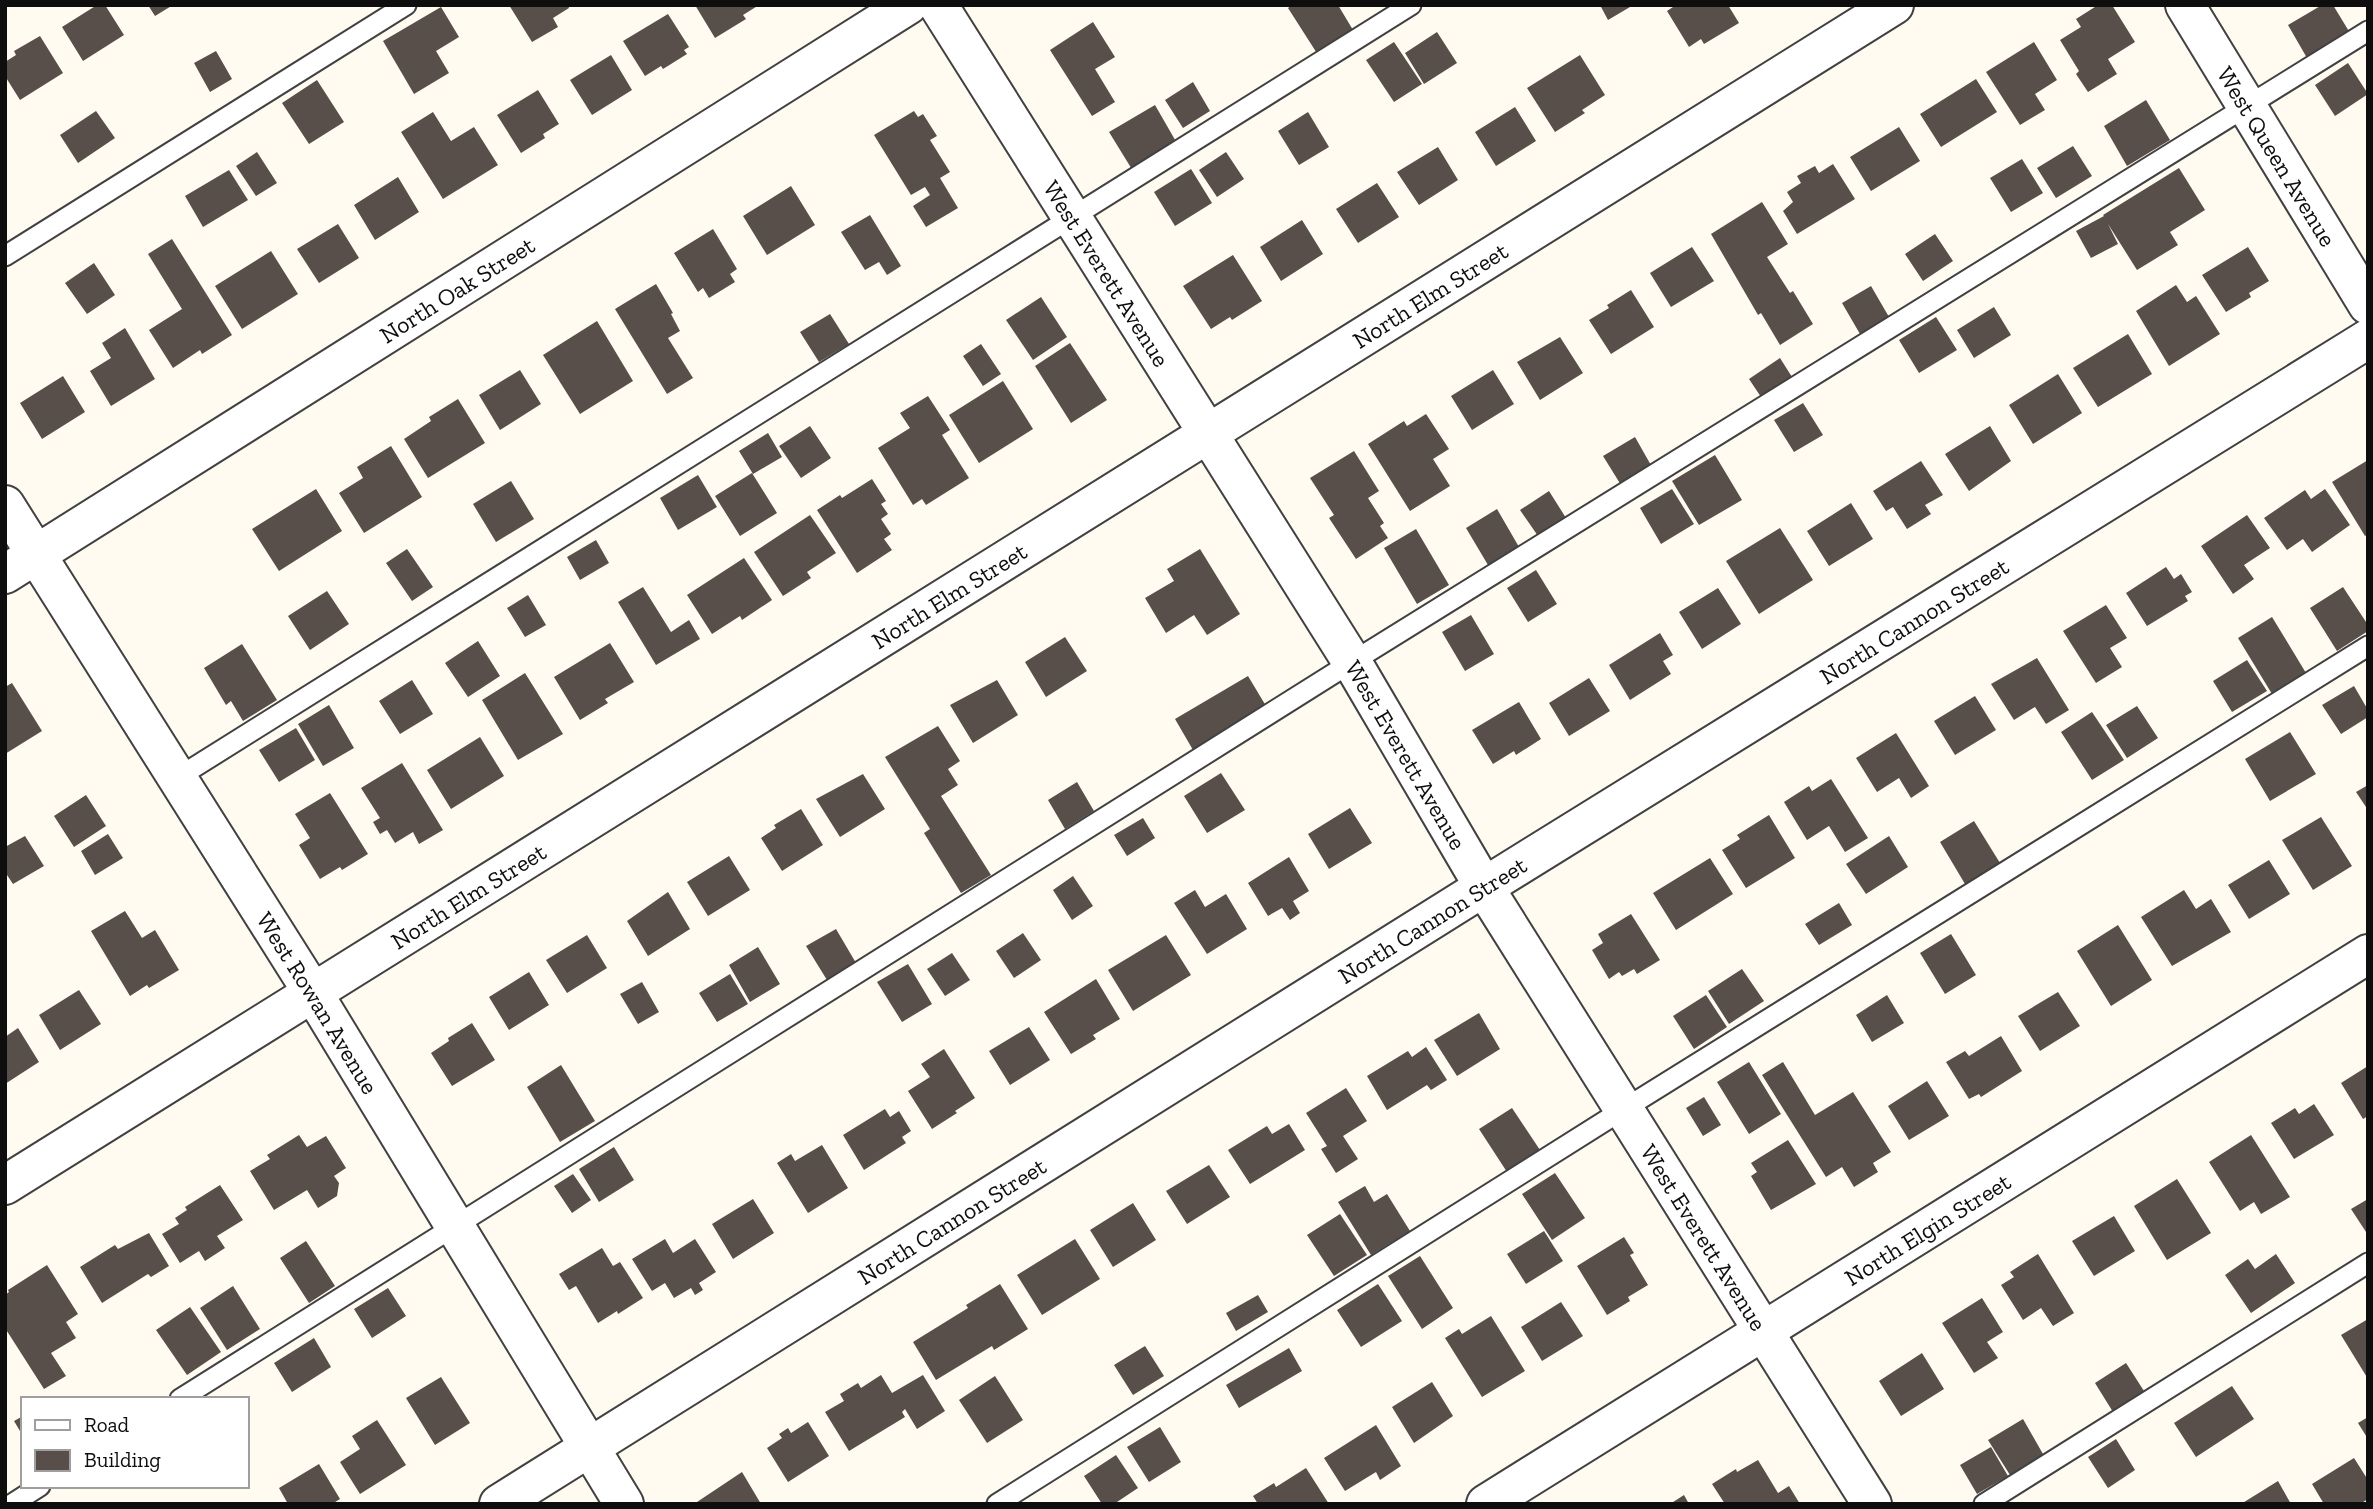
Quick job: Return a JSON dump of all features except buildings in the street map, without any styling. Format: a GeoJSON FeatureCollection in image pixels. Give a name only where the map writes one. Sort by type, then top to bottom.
{"type":"FeatureCollection","features":[{"type":"Feature","properties":{"kind":"street","name":"North Oak Street"},"geometry":{"type":"LineString","coordinates":[[21,565],[908,5]]}},
{"type":"Feature","properties":{"kind":"street","name":"West Everett Avenue"},"geometry":{"type":"LineString","coordinates":[[937,5],[1352,662],[1484,887],[1872,1504]]}},
{"type":"Feature","properties":{"kind":"street","name":"North Elm Street"},"geometry":{"type":"LineString","coordinates":[[5,1185],[1894,5]]}},
{"type":"Feature","properties":{"kind":"street","name":"West Queen Avenue"},"geometry":{"type":"LineString","coordinates":[[2185,5],[2368,305]]}},
{"type":"Feature","properties":{"kind":"street","name":"North Cannon Street"},"geometry":{"type":"LineString","coordinates":[[499,1504],[1484,887],[2368,339]]}},
{"type":"Feature","properties":{"kind":"street","name":"West Rowan Avenue"},"geometry":{"type":"LineString","coordinates":[[5,505],[21,565],[177,778],[313,993],[624,1504]]}},
{"type":"Feature","properties":{"kind":"street","name":"North Elgin Street"},"geometry":{"type":"LineString","coordinates":[[1486,1504],[2368,954]]}},
{"type":"Feature","properties":{"kind":"lane"},"geometry":{"type":"LineString","coordinates":[[5,256],[406,5]]}},
{"type":"Feature","properties":{"kind":"lane"},"geometry":{"type":"LineString","coordinates":[[177,778],[1411,5]]}},
{"type":"Feature","properties":{"kind":"lane"},"geometry":{"type":"LineString","coordinates":[[183,1397],[1352,662],[2368,30]]}},
{"type":"Feature","properties":{"kind":"lane"},"geometry":{"type":"LineString","coordinates":[[997,1504],[1624,1109],[2368,646]]}},
{"type":"Feature","properties":{"kind":"lane"},"geometry":{"type":"LineString","coordinates":[[1984,1504],[2368,1263]]}},
{"type":"Feature","properties":{"kind":"lane"},"geometry":{"type":"LineString","coordinates":[[12,1504],[37,1488]]}}]}
